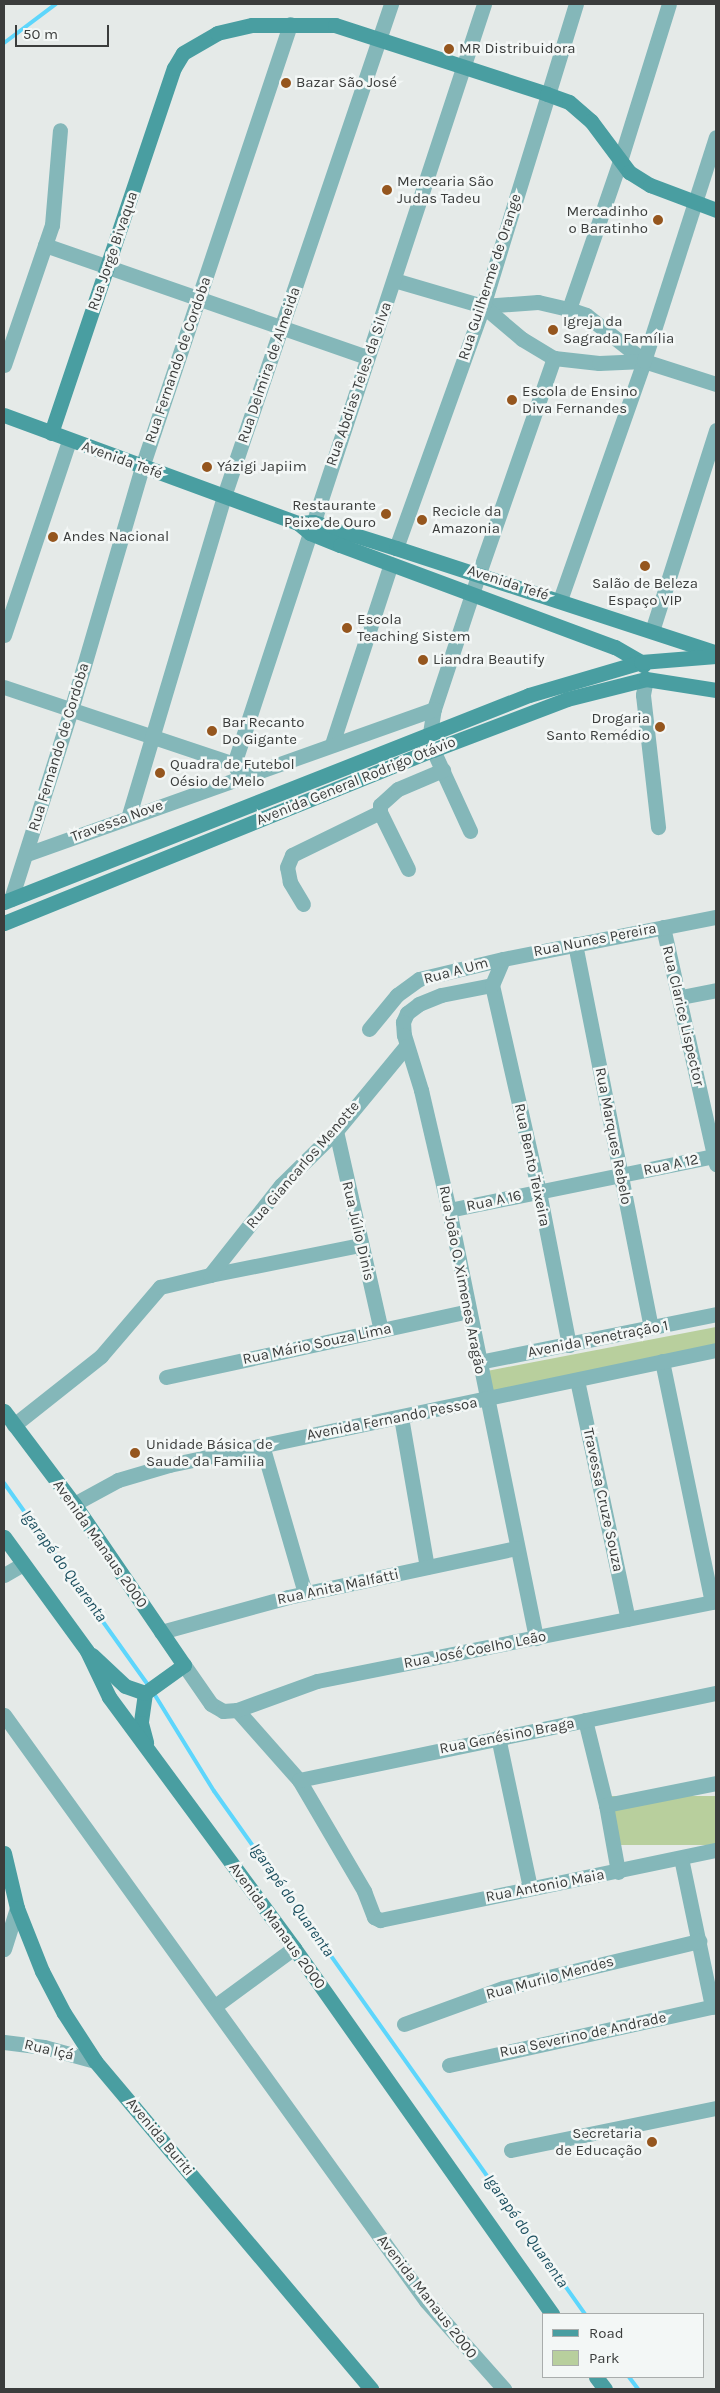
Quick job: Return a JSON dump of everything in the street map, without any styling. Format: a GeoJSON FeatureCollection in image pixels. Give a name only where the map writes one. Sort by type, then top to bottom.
{"type":"FeatureCollection","features":[{"type":"Feature","properties":{"kind":"main road"},"geometry":{"type":"LineString","coordinates":[[290,24],[335,26],[380,38],[463,69],[569,102],[591,121],[628,172],[650,185],[716,210]]}},
{"type":"Feature","properties":{"kind":"main road","name":"Rua Jorge Bivaqua"},"geometry":{"type":"LineString","coordinates":[[51,433],[174,68],[183,53],[217,33],[252,25],[290,24]]}},
{"type":"Feature","properties":{"kind":"main road","name":"Avenida Tefé"},"geometry":{"type":"LineString","coordinates":[[4,415],[68,441],[307,526],[391,564],[615,647],[642,662]]}},
{"type":"Feature","properties":{"kind":"main road","name":"Avenida Tefé"},"geometry":{"type":"LineString","coordinates":[[307,526],[396,548],[479,573],[716,654]]}},
{"type":"Feature","properties":{"kind":"main road","name":"Avenida General Rodrigo Otávio"},"geometry":{"type":"LineString","coordinates":[[8,901],[529,695],[642,662],[716,654]]}},
{"type":"Feature","properties":{"kind":"main road"},"geometry":{"type":"LineString","coordinates":[[642,662],[646,679]]}},
{"type":"Feature","properties":{"kind":"main road","name":"Avenida General Rodrigo Otávio"},"geometry":{"type":"LineString","coordinates":[[4,923],[433,750],[567,699],[646,679],[716,690]]}},
{"type":"Feature","properties":{"kind":"main road","name":"Avenida Manaus 2000"},"geometry":{"type":"LineString","coordinates":[[4,1411],[74,1504],[162,1632],[179,1669]]}},
{"type":"Feature","properties":{"kind":"main road","name":"Avenida Manaus 2000"},"geometry":{"type":"LineString","coordinates":[[4,1537],[87,1651],[108,1697],[294,1948],[551,2313]]}},
{"type":"Feature","properties":{"kind":"main road"},"geometry":{"type":"LineString","coordinates":[[87,1651],[125,1686],[147,1691]]}},
{"type":"Feature","properties":{"kind":"main road"},"geometry":{"type":"LineString","coordinates":[[147,1748],[141,1723],[147,1691],[179,1669]]}},
{"type":"Feature","properties":{"kind":"main road","name":"Avenida Buriti"},"geometry":{"type":"LineString","coordinates":[[4,1853],[17,1908],[42,1971],[64,2013],[95,2061],[371,2389]]}},
{"type":"Feature","properties":{"kind":"main road"},"geometry":{"type":"LineString","coordinates":[[597,2378],[605,2389]]}},
{"type":"Feature","properties":{"kind":"street","name":"Rua Delmira de Almeida"},"geometry":{"type":"LineString","coordinates":[[129,815],[224,496],[283,327],[391,4]]}},
{"type":"Feature","properties":{"kind":"street","name":"Rua Abdias Teles da Silva"},"geometry":{"type":"LineString","coordinates":[[234,764],[307,526],[394,280],[484,4]]}},
{"type":"Feature","properties":{"kind":"street","name":"Rua Guilherme de Orange"},"geometry":{"type":"LineString","coordinates":[[396,548],[483,306],[576,4]]}},
{"type":"Feature","properties":{"kind":"street"},"geometry":{"type":"LineString","coordinates":[[569,309],[620,161],[669,4]]}},
{"type":"Feature","properties":{"kind":"street","name":"Rua Fernando de Cordoba"},"geometry":{"type":"LineString","coordinates":[[8,901],[27,854],[142,466],[290,24]]}},
{"type":"Feature","properties":{"kind":"street"},"geometry":{"type":"LineString","coordinates":[[4,365],[45,245],[57,199],[60,130]]}},
{"type":"Feature","properties":{"kind":"street"},"geometry":{"type":"LineString","coordinates":[[560,600],[644,361],[716,137]]}},
{"type":"Feature","properties":{"kind":"street"},"geometry":{"type":"LineString","coordinates":[[45,245],[367,357]]}},
{"type":"Feature","properties":{"kind":"street"},"geometry":{"type":"LineString","coordinates":[[394,280],[483,306],[538,302],[569,309],[593,320],[644,361]]}},
{"type":"Feature","properties":{"kind":"street"},"geometry":{"type":"LineString","coordinates":[[483,306],[522,339],[554,358],[600,363],[644,361],[716,384]]}},
{"type":"Feature","properties":{"kind":"street"},"geometry":{"type":"LineString","coordinates":[[430,733],[434,709],[472,593],[554,358]]}},
{"type":"Feature","properties":{"kind":"street"},"geometry":{"type":"LineString","coordinates":[[652,631],[710,469],[716,430]]}},
{"type":"Feature","properties":{"kind":"street"},"geometry":{"type":"LineString","coordinates":[[4,635],[68,441]]}},
{"type":"Feature","properties":{"kind":"street"},"geometry":{"type":"LineString","coordinates":[[332,744],[391,564]]}},
{"type":"Feature","properties":{"kind":"street"},"geometry":{"type":"LineString","coordinates":[[646,679],[643,695],[658,827]]}},
{"type":"Feature","properties":{"kind":"street"},"geometry":{"type":"LineString","coordinates":[[4,687],[234,764],[242,778]]}},
{"type":"Feature","properties":{"kind":"street","name":"Travessa Nove"},"geometry":{"type":"LineString","coordinates":[[27,854],[129,815],[242,778],[332,744],[434,709]]}},
{"type":"Feature","properties":{"kind":"street"},"geometry":{"type":"LineString","coordinates":[[433,750],[470,831]]}},
{"type":"Feature","properties":{"kind":"street"},"geometry":{"type":"LineString","coordinates":[[302,904],[290,882],[286,867],[292,855],[380,812],[385,798],[443,770]]}},
{"type":"Feature","properties":{"kind":"street"},"geometry":{"type":"LineString","coordinates":[[380,812],[408,869]]}},
{"type":"Feature","properties":{"kind":"street","name":"Rua Nunes Pereira"},"geometry":{"type":"LineString","coordinates":[[503,959],[716,917]]}},
{"type":"Feature","properties":{"kind":"street","name":"Rua Clarice Lispector"},"geometry":{"type":"LineString","coordinates":[[662,927],[681,997],[715,1160]]}},
{"type":"Feature","properties":{"kind":"street","name":"Rua Marques Rebelo"},"geometry":{"type":"LineString","coordinates":[[575,944],[651,1328]]}},
{"type":"Feature","properties":{"kind":"street"},"geometry":{"type":"LineString","coordinates":[[492,985],[503,959]]}},
{"type":"Feature","properties":{"kind":"street","name":"Rua A Um"},"geometry":{"type":"LineString","coordinates":[[368,1029],[397,995],[419,979],[503,959]]}},
{"type":"Feature","properties":{"kind":"street","name":"Rua João O. Ximenes Aragão"},"geometry":{"type":"LineString","coordinates":[[492,985],[441,995],[419,1004],[407,1013],[403,1022],[406,1046],[420,1083],[449,1210],[516,1548],[536,1638]]}},
{"type":"Feature","properties":{"kind":"street","name":"Rua Bento Teixeira"},"geometry":{"type":"LineString","coordinates":[[492,985],[539,1192],[569,1345]]}},
{"type":"Feature","properties":{"kind":"street"},"geometry":{"type":"LineString","coordinates":[[681,997],[716,990]]}},
{"type":"Feature","properties":{"kind":"street","name":"Rua Giancarlos Menotte"},"geometry":{"type":"LineString","coordinates":[[210,1275],[282,1185],[336,1131],[406,1046]]}},
{"type":"Feature","properties":{"kind":"street","name":"Rua Júlio Dinis"},"geometry":{"type":"LineString","coordinates":[[336,1131],[360,1245],[381,1330]]}},
{"type":"Feature","properties":{"kind":"street","name":"Rua A 12"},"geometry":{"type":"LineString","coordinates":[[539,1192],[715,1160]]}},
{"type":"Feature","properties":{"kind":"street","name":"Rua A 16"},"geometry":{"type":"LineString","coordinates":[[449,1210],[539,1192]]}},
{"type":"Feature","properties":{"kind":"street"},"geometry":{"type":"LineString","coordinates":[[14,1425],[100,1356],[160,1287],[360,1245]]}},
{"type":"Feature","properties":{"kind":"street","name":"Rua Mário Souza Lima"},"geometry":{"type":"LineString","coordinates":[[166,1377],[469,1311]]}},
{"type":"Feature","properties":{"kind":"street","name":"Avenida Penetração 1"},"geometry":{"type":"LineString","coordinates":[[479,1362],[716,1314]]}},
{"type":"Feature","properties":{"kind":"street","name":"Avenida Fernando Pessoa"},"geometry":{"type":"LineString","coordinates":[[74,1504],[118,1480],[144,1471],[716,1350]]}},
{"type":"Feature","properties":{"kind":"street"},"geometry":{"type":"LineString","coordinates":[[662,1361],[714,1602]]}},
{"type":"Feature","properties":{"kind":"street","name":"Travessa Cruze Souza"},"geometry":{"type":"LineString","coordinates":[[577,1380],[628,1619]]}},
{"type":"Feature","properties":{"kind":"street"},"geometry":{"type":"LineString","coordinates":[[401,1417],[427,1567]]}},
{"type":"Feature","properties":{"kind":"street"},"geometry":{"type":"LineString","coordinates":[[262,1445],[305,1593]]}},
{"type":"Feature","properties":{"kind":"street","name":"Rua Anita Malfatti"},"geometry":{"type":"LineString","coordinates":[[162,1632],[305,1593],[516,1548]]}},
{"type":"Feature","properties":{"kind":"street"},"geometry":{"type":"LineString","coordinates":[[4,1576],[24,1564]]}},
{"type":"Feature","properties":{"kind":"street","name":"Rua José Coelho Leão"},"geometry":{"type":"LineString","coordinates":[[237,1710],[317,1681],[714,1602]]}},
{"type":"Feature","properties":{"kind":"street"},"geometry":{"type":"LineString","coordinates":[[179,1669],[211,1704],[223,1711],[237,1710],[299,1780]]}},
{"type":"Feature","properties":{"kind":"street","name":"Rua Genésino Braga"},"geometry":{"type":"LineString","coordinates":[[299,1780],[716,1693]]}},
{"type":"Feature","properties":{"kind":"street","name":"Avenida Manaus 2000"},"geometry":{"type":"LineString","coordinates":[[4,1715],[426,2302],[504,2389]]}},
{"type":"Feature","properties":{"kind":"street"},"geometry":{"type":"LineString","coordinates":[[585,1720],[606,1805],[618,1872]]}},
{"type":"Feature","properties":{"kind":"street"},"geometry":{"type":"LineString","coordinates":[[498,1737],[530,1888]]}},
{"type":"Feature","properties":{"kind":"street","name":"Rua Antonio Maia"},"geometry":{"type":"LineString","coordinates":[[299,1780],[364,1891],[374,1917],[385,1920],[716,1850]]}},
{"type":"Feature","properties":{"kind":"street"},"geometry":{"type":"LineString","coordinates":[[606,1805],[716,1784]]}},
{"type":"Feature","properties":{"kind":"street"},"geometry":{"type":"LineString","coordinates":[[681,1858],[714,2006]]}},
{"type":"Feature","properties":{"kind":"street"},"geometry":{"type":"LineString","coordinates":[[4,1948],[17,1908]]}},
{"type":"Feature","properties":{"kind":"street","name":"Rua Murilo Mendes"},"geometry":{"type":"LineString","coordinates":[[404,2024],[503,1988],[698,1941]]}},
{"type":"Feature","properties":{"kind":"street"},"geometry":{"type":"LineString","coordinates":[[215,2006],[294,1948]]}},
{"type":"Feature","properties":{"kind":"street","name":"Rua Severino de Andrade"},"geometry":{"type":"LineString","coordinates":[[449,2065],[714,2006]]}},
{"type":"Feature","properties":{"kind":"street","name":"Rua Içá"},"geometry":{"type":"LineString","coordinates":[[4,2042],[44,2047],[95,2061]]}},
{"type":"Feature","properties":{"kind":"street"},"geometry":{"type":"LineString","coordinates":[[511,2150],[716,2108]]}},
{"type":"Feature","properties":{"kind":"green space"},"geometry":{"type":"Polygon","coordinates":[[[716,1327],[716,1345],[493,1391],[487,1371],[716,1327]]]}},
{"type":"Feature","properties":{"kind":"green space"},"geometry":{"type":"Polygon","coordinates":[[[611,1796],[716,1796],[716,1845],[611,1845],[611,1796]]]}},
{"type":"Feature","properties":{"kind":"waterway"},"geometry":{"type":"LineString","coordinates":[[4,43],[56,4]]}},
{"type":"Feature","properties":{"kind":"waterway","name":"Igarapé do Quarenta"},"geometry":{"type":"LineString","coordinates":[[4,1483],[149,1686]]}},
{"type":"Feature","properties":{"kind":"waterway","name":"Igarapé do Quarenta"},"geometry":{"type":"LineString","coordinates":[[153,1692],[214,1791],[584,2313]]}},
{"type":"Feature","properties":{"kind":"waterway","name":"Igarapé do Quarenta"},"geometry":{"type":"LineString","coordinates":[[630,2378],[638,2389]]}},
{"type":"Feature","properties":{"kind":"place","name":"MR Distribuidora"},"geometry":{"type":"Point","coordinates":[449,49]}},
{"type":"Feature","properties":{"kind":"place","name":"Bazar São José"},"geometry":{"type":"Point","coordinates":[286,83]}},
{"type":"Feature","properties":{"kind":"place","name":"Mercearia São Judas Tadeu"},"geometry":{"type":"Point","coordinates":[387,190]}},
{"type":"Feature","properties":{"kind":"place","name":"Mercadinho o Baratinho"},"geometry":{"type":"Point","coordinates":[658,220]}},
{"type":"Feature","properties":{"kind":"place","name":"Igreja da Sagrada Família"},"geometry":{"type":"Point","coordinates":[553,330]}},
{"type":"Feature","properties":{"kind":"place","name":"Escola de Ensino Diva Fernandes"},"geometry":{"type":"Point","coordinates":[512,400]}},
{"type":"Feature","properties":{"kind":"place","name":"Yázigi Japiim"},"geometry":{"type":"Point","coordinates":[207,467]}},
{"type":"Feature","properties":{"kind":"place","name":"Restaurante Peixe de Ouro"},"geometry":{"type":"Point","coordinates":[386,514]}},
{"type":"Feature","properties":{"kind":"place","name":"Recicle da Amazonia"},"geometry":{"type":"Point","coordinates":[422,520]}},
{"type":"Feature","properties":{"kind":"place","name":"Andes Nacional"},"geometry":{"type":"Point","coordinates":[53,537]}},
{"type":"Feature","properties":{"kind":"place","name":"Salão de Beleza Espaço VIP"},"geometry":{"type":"Point","coordinates":[645,566]}},
{"type":"Feature","properties":{"kind":"place","name":"Escola Teaching Sistem"},"geometry":{"type":"Point","coordinates":[347,628]}},
{"type":"Feature","properties":{"kind":"place","name":"Liandra Beautify"},"geometry":{"type":"Point","coordinates":[423,660]}},
{"type":"Feature","properties":{"kind":"place","name":"Drogaria Santo Remédio"},"geometry":{"type":"Point","coordinates":[660,727]}},
{"type":"Feature","properties":{"kind":"place","name":"Bar Recanto Do Gigante"},"geometry":{"type":"Point","coordinates":[212,731]}},
{"type":"Feature","properties":{"kind":"place","name":"Quadra de Futebol Oésio de Melo"},"geometry":{"type":"Point","coordinates":[160,773]}},
{"type":"Feature","properties":{"kind":"place","name":"Unidade Básica de Saude da Familia"},"geometry":{"type":"Point","coordinates":[135,1453]}},
{"type":"Feature","properties":{"kind":"place","name":"Secretaria de Educação"},"geometry":{"type":"Point","coordinates":[652,2142]}}]}
